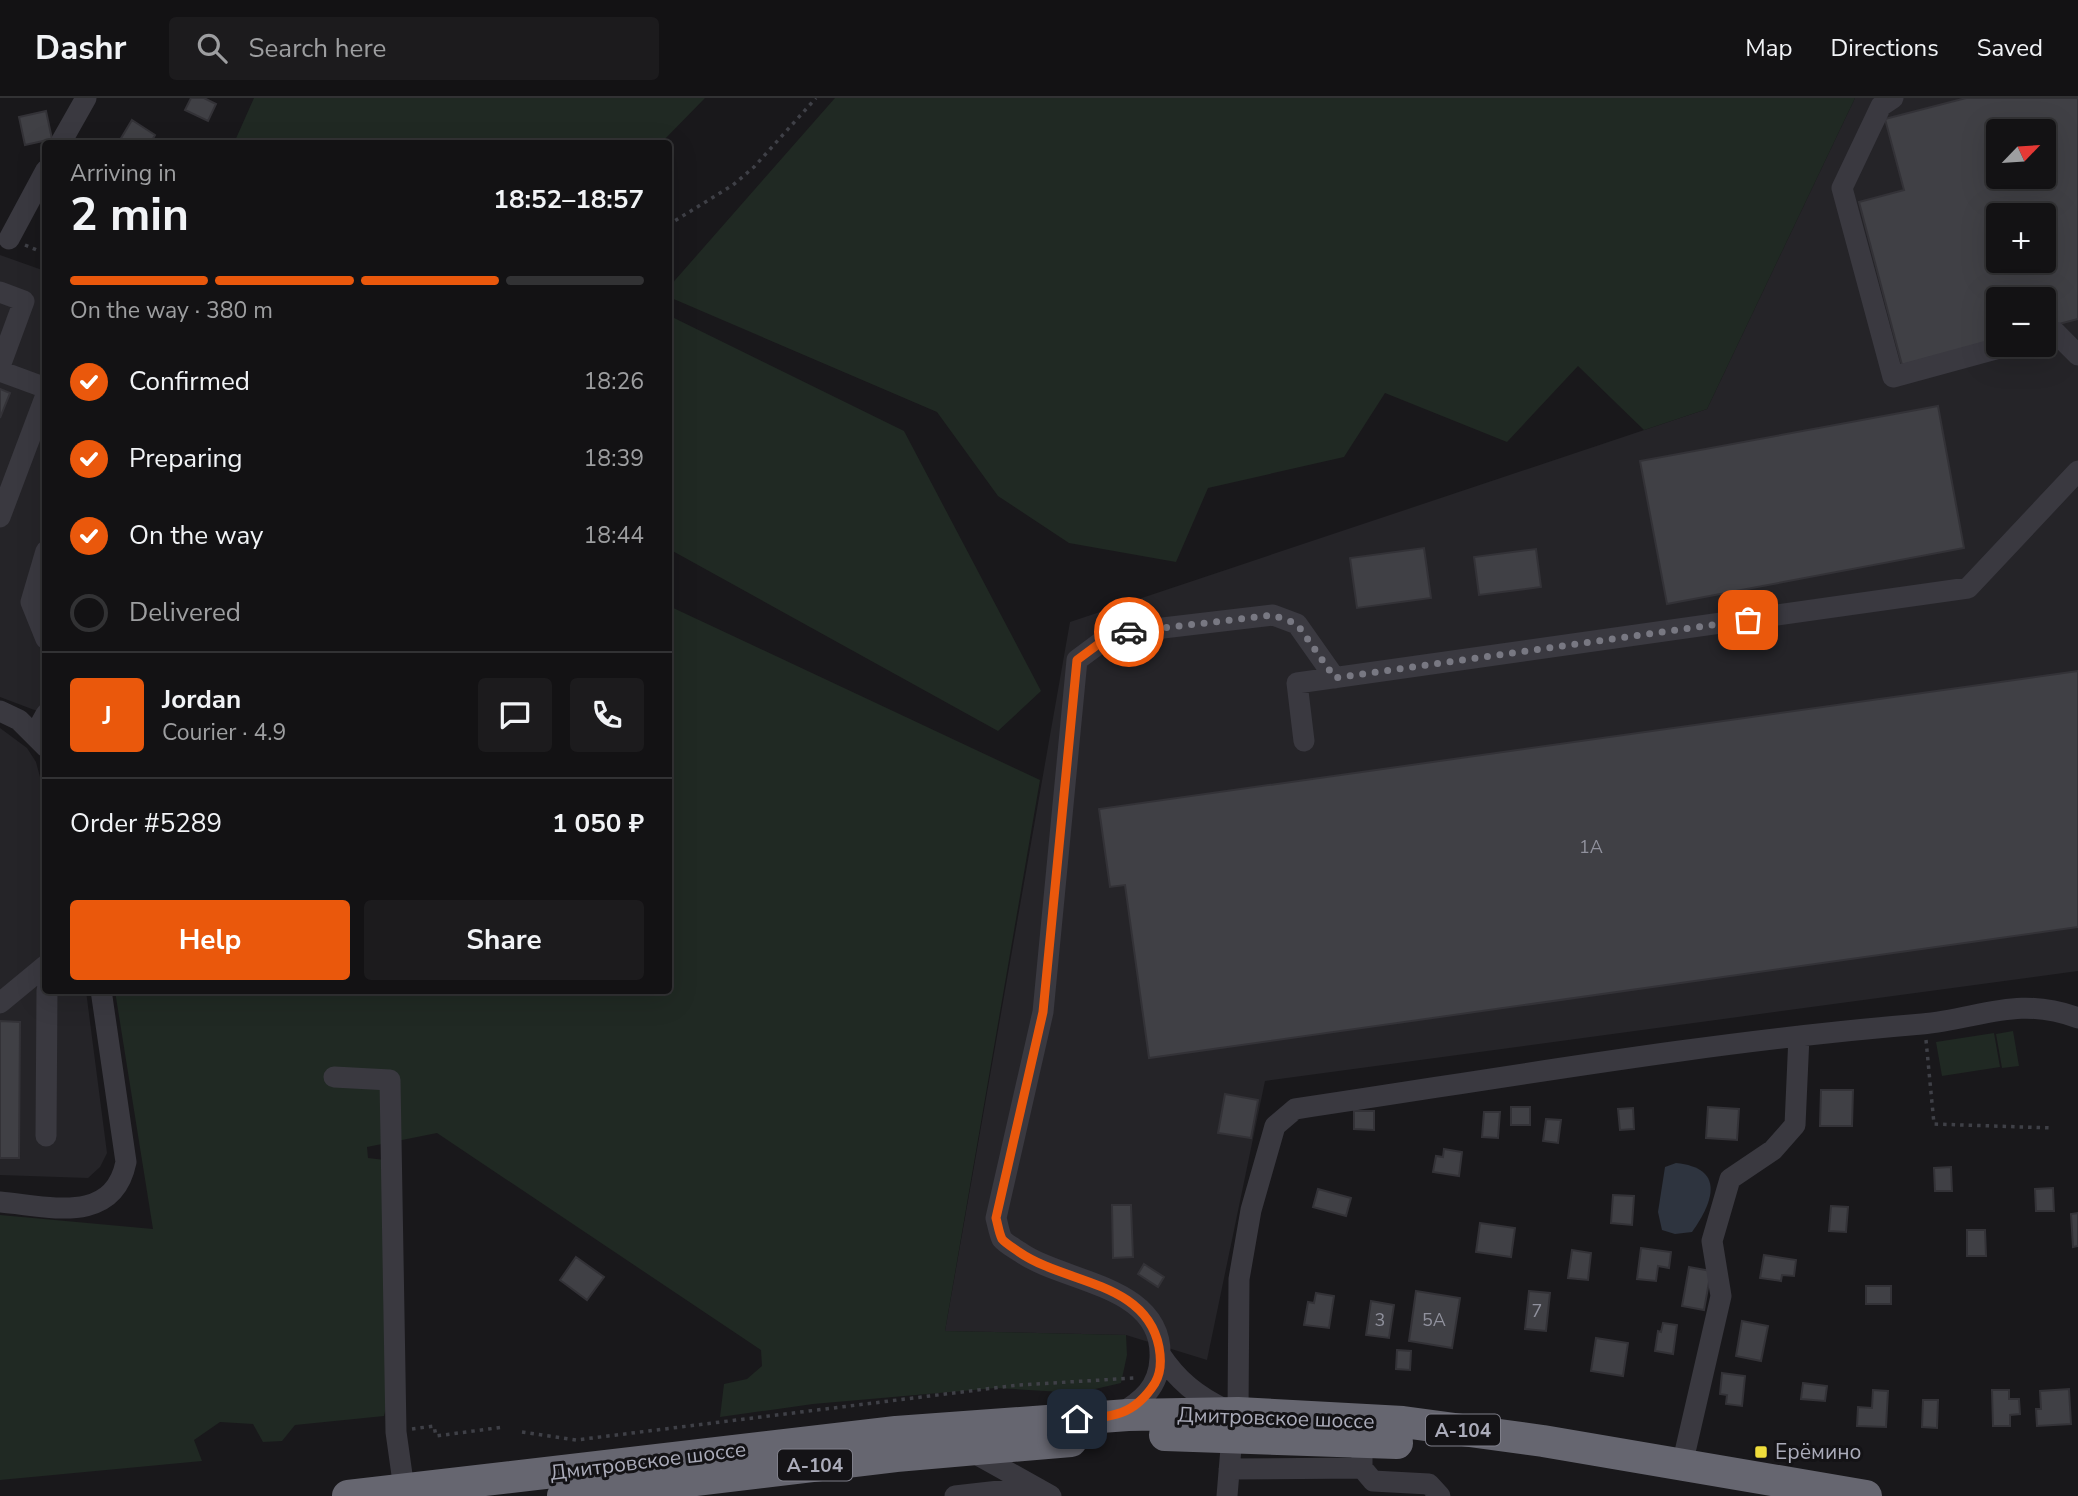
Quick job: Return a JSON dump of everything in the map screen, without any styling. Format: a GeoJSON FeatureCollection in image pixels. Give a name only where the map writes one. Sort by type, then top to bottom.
{"type":"FeatureCollection","features":[{"type":"Feature","properties":{"kind":"highway","name":"Дмитровское шоссе"},"geometry":{"type":"LineString","coordinates":[[348,1496],[896,1432],[1116,1416],[1234,1421],[1403,1422],[1866,1496]]}},
{"type":"Feature","properties":{"kind":"highway","name":"Дмитровское шоссе"},"geometry":{"type":"LineString","coordinates":[[564,1496],[660,1490],[967,1449],[1164,1435],[1234,1421],[1362,1455],[1537,1462],[1744,1496]]}},
{"type":"Feature","properties":{"kind":"street"},"geometry":{"type":"LineString","coordinates":[[64,98],[71,123]]}},
{"type":"Feature","properties":{"kind":"street"},"geometry":{"type":"LineString","coordinates":[[62,140],[86,98]]}},
{"type":"Feature","properties":{"kind":"street"},"geometry":{"type":"LineString","coordinates":[[1894,98],[1881,106],[1842,188],[1893,377],[1986,352]]}},
{"type":"Feature","properties":{"kind":"street"},"geometry":{"type":"LineString","coordinates":[[9,239],[42,177]]}},
{"type":"Feature","properties":{"kind":"street"},"geometry":{"type":"LineString","coordinates":[[0,292],[24,301],[0,368],[42,386]]}},
{"type":"Feature","properties":{"kind":"street"},"geometry":{"type":"LineString","coordinates":[[2056,333],[2078,355]]}},
{"type":"Feature","properties":{"kind":"street"},"geometry":{"type":"LineString","coordinates":[[0,517],[42,406]]}},
{"type":"Feature","properties":{"kind":"street"},"geometry":{"type":"LineString","coordinates":[[1304,741],[1297,683],[1968,588],[2078,471]]}},
{"type":"Feature","properties":{"kind":"street"},"geometry":{"type":"LineString","coordinates":[[42,565],[31,602],[42,629]]}},
{"type":"Feature","properties":{"kind":"street"},"geometry":{"type":"LineString","coordinates":[[1116,1416],[1138,1403],[1159,1376],[1160,1353],[1157,1335],[1138,1306],[1104,1288],[1030,1259],[1003,1240],[996,1218],[1043,1012],[1077,660],[1112,634],[1273,615],[1297,624],[1335,678]]}},
{"type":"Feature","properties":{"kind":"street"},"geometry":{"type":"LineString","coordinates":[[0,711],[19,720],[40,741]]}},
{"type":"Feature","properties":{"kind":"street"},"geometry":{"type":"LineString","coordinates":[[0,1003],[42,968]]}},
{"type":"Feature","properties":{"kind":"street"},"geometry":{"type":"LineString","coordinates":[[46,1136],[47,994]]}},
{"type":"Feature","properties":{"kind":"street"},"geometry":{"type":"LineString","coordinates":[[0,1202],[78,1208],[92,1206],[114,1190],[122,1179],[126,1162],[102,994]]}},
{"type":"Feature","properties":{"kind":"street"},"geometry":{"type":"LineString","coordinates":[[1227,1496],[1234,1421],[1239,1279],[1251,1210],[1275,1126],[1295,1109],[1799,1036],[1880,1026],[1924,1024],[2003,1007],[2062,1012],[2078,1018]]}},
{"type":"Feature","properties":{"kind":"street"},"geometry":{"type":"LineString","coordinates":[[1682,1465],[1721,1296],[1712,1241],[1730,1179],[1773,1150],[1795,1125],[1799,1036]]}},
{"type":"Feature","properties":{"kind":"street"},"geometry":{"type":"LineString","coordinates":[[334,1076],[390,1080],[396,1432],[404,1489]]}},
{"type":"Feature","properties":{"kind":"street"},"geometry":{"type":"LineString","coordinates":[[1160,1353],[1173,1374],[1189,1389],[1234,1421]]}},
{"type":"Feature","properties":{"kind":"street"},"geometry":{"type":"LineString","coordinates":[[967,1449],[1043,1491]]}},
{"type":"Feature","properties":{"kind":"street"},"geometry":{"type":"LineString","coordinates":[[1229,1469],[1362,1455],[1373,1481],[1429,1484],[1440,1496]]}},
{"type":"Feature","properties":{"kind":"street"},"geometry":{"type":"LineString","coordinates":[[955,1496],[1043,1491]]}},
{"type":"Feature","properties":{"kind":"path"},"geometry":{"type":"LineString","coordinates":[[672,223],[733,185],[754,167],[816,98]]}},
{"type":"Feature","properties":{"kind":"path"},"geometry":{"type":"LineString","coordinates":[[1924,1024],[1934,1125],[2053,1128]]}},
{"type":"Feature","properties":{"kind":"path"},"geometry":{"type":"LineString","coordinates":[[522,1433],[576,1440],[1018,1385],[1159,1376]]}},
{"type":"Feature","properties":{"kind":"path"},"geometry":{"type":"LineString","coordinates":[[396,1432],[435,1426],[436,1436],[504,1427]]}},
{"type":"Feature","properties":{"kind":"shaded area"},"geometry":{"type":"Polygon","coordinates":[[[254,98],[705,98],[664,140],[235,140],[254,98]]]}},
{"type":"Feature","properties":{"kind":"shaded area"},"geometry":{"type":"Polygon","coordinates":[[[835,98],[1855,98],[1707,409],[1644,430],[1578,366],[1507,442],[1385,393],[1344,457],[1208,488],[1176,562],[1069,543],[998,496],[937,412],[672,298],[672,284],[835,98]]]}},
{"type":"Feature","properties":{"kind":"shaded area"},"geometry":{"type":"Polygon","coordinates":[[[1855,98],[2078,98],[2078,971],[1265,1081],[1207,1360],[1126,1335],[945,1331],[1070,622],[1707,409],[1855,98]]]}},
{"type":"Feature","properties":{"kind":"shaded area"},"geometry":{"type":"Polygon","coordinates":[[[0,255],[42,270],[42,713],[0,697],[0,255]]]}},
{"type":"Feature","properties":{"kind":"shaded area"},"geometry":{"type":"Polygon","coordinates":[[[672,317],[904,431],[1041,691],[998,731],[672,551],[672,317]]]}},
{"type":"Feature","properties":{"kind":"shaded area"},"geometry":{"type":"Polygon","coordinates":[[[672,607],[1040,780],[945,1331],[1126,1335],[1127,1355],[1121,1383],[1078,1393],[996,1388],[813,1404],[720,1417],[724,1384],[747,1379],[762,1366],[761,1350],[437,1133],[367,1147],[368,1158],[385,1160],[391,1385],[384,1416],[295,1425],[282,1441],[263,1442],[253,1424],[220,1422],[194,1440],[202,1461],[0,1480],[0,1215],[153,1229],[115,994],[672,994],[672,607]]]}},
{"type":"Feature","properties":{"kind":"shaded area"},"geometry":{"type":"Polygon","coordinates":[[[0,728],[27,748],[36,762],[42,785],[42,994],[86,994],[107,1153],[100,1167],[88,1178],[0,1175],[0,728]]]}},
{"type":"Feature","properties":{"kind":"shaded area"},"geometry":{"type":"Polygon","coordinates":[[[2013,1031],[2019,1066],[2002,1068],[1996,1034],[2013,1031]]]}},
{"type":"Feature","properties":{"kind":"shaded area"},"geometry":{"type":"Polygon","coordinates":[[[1994,1033],[2000,1067],[1942,1076],[1936,1042],[1994,1033]]]}},
{"type":"Feature","properties":{"kind":"shaded area"},"geometry":{"type":"Polygon","coordinates":[[[1676,1163],[1692,1166],[1702,1172],[1711,1188],[1706,1209],[1692,1232],[1675,1234],[1662,1230],[1658,1212],[1665,1167],[1676,1163]]]}},
{"type":"Feature","properties":{"kind":"building"},"geometry":{"type":"Polygon","coordinates":[[[191,98],[204,98],[216,104],[208,121],[185,110],[191,98]]]}},
{"type":"Feature","properties":{"kind":"building"},"geometry":{"type":"Polygon","coordinates":[[[1966,98],[2078,98],[2078,319],[2056,325],[2056,287],[1986,287],[1986,343],[1902,365],[1859,202],[1904,190],[1885,119],[1966,98]]]}},
{"type":"Feature","properties":{"kind":"building"},"geometry":{"type":"Polygon","coordinates":[[[46,111],[52,139],[25,145],[19,117],[46,111]]]}},
{"type":"Feature","properties":{"kind":"building"},"geometry":{"type":"Polygon","coordinates":[[[132,120],[155,135],[152,140],[120,140],[132,120]]]}},
{"type":"Feature","properties":{"kind":"building"},"geometry":{"type":"Polygon","coordinates":[[[0,389],[10,393],[0,418],[0,389]]]}},
{"type":"Feature","properties":{"kind":"building"},"geometry":{"type":"Polygon","coordinates":[[[1938,406],[1964,548],[1667,604],[1640,461],[1938,406]]]}},
{"type":"Feature","properties":{"kind":"building"},"geometry":{"type":"Polygon","coordinates":[[[1424,548],[1431,598],[1357,608],[1350,558],[1424,548]]]}},
{"type":"Feature","properties":{"kind":"building"},"geometry":{"type":"Polygon","coordinates":[[[1536,549],[1541,587],[1479,595],[1474,557],[1536,549]]]}},
{"type":"Feature","properties":{"kind":"building"},"geometry":{"type":"Polygon","coordinates":[[[2078,671],[2078,927],[1149,1058],[1125,885],[1110,887],[1099,809],[2078,671]]]}},
{"type":"Feature","properties":{"kind":"building"},"geometry":{"type":"Polygon","coordinates":[[[0,1021],[20,1022],[19,1158],[0,1158],[0,1021]]]}},
{"type":"Feature","properties":{"kind":"building"},"geometry":{"type":"Polygon","coordinates":[[[1821,1090],[1853,1090],[1852,1126],[1820,1126],[1821,1090]]]}},
{"type":"Feature","properties":{"kind":"building"},"geometry":{"type":"Polygon","coordinates":[[[1225,1094],[1258,1100],[1251,1138],[1218,1133],[1225,1094]]]}},
{"type":"Feature","properties":{"kind":"building"},"geometry":{"type":"Polygon","coordinates":[[[1511,1107],[1530,1107],[1530,1125],[1511,1125],[1511,1107]]]}},
{"type":"Feature","properties":{"kind":"building"},"geometry":{"type":"Polygon","coordinates":[[[1708,1107],[1739,1109],[1737,1140],[1706,1138],[1708,1107]]]}},
{"type":"Feature","properties":{"kind":"building"},"geometry":{"type":"Polygon","coordinates":[[[1633,1108],[1634,1129],[1620,1130],[1618,1109],[1633,1108]]]}},
{"type":"Feature","properties":{"kind":"building"},"geometry":{"type":"Polygon","coordinates":[[[1354,1111],[1374,1111],[1374,1130],[1354,1129],[1354,1111]]]}},
{"type":"Feature","properties":{"kind":"building"},"geometry":{"type":"Polygon","coordinates":[[[1484,1112],[1500,1112],[1498,1138],[1482,1137],[1484,1112]]]}},
{"type":"Feature","properties":{"kind":"building"},"geometry":{"type":"Polygon","coordinates":[[[1546,1119],[1561,1120],[1558,1143],[1543,1141],[1546,1119]]]}},
{"type":"Feature","properties":{"kind":"building"},"geometry":{"type":"Polygon","coordinates":[[[1444,1149],[1462,1152],[1459,1176],[1433,1172],[1436,1156],[1443,1157],[1444,1149]]]}},
{"type":"Feature","properties":{"kind":"building"},"geometry":{"type":"Polygon","coordinates":[[[1951,1167],[1952,1191],[1935,1191],[1934,1168],[1951,1167]]]}},
{"type":"Feature","properties":{"kind":"building"},"geometry":{"type":"Polygon","coordinates":[[[2053,1188],[2054,1211],[2036,1211],[2035,1189],[2053,1188]]]}},
{"type":"Feature","properties":{"kind":"building"},"geometry":{"type":"Polygon","coordinates":[[[1318,1189],[1351,1198],[1346,1216],[1313,1207],[1318,1189]]]}},
{"type":"Feature","properties":{"kind":"building"},"geometry":{"type":"Polygon","coordinates":[[[1613,1195],[1634,1196],[1632,1225],[1611,1223],[1613,1195]]]}},
{"type":"Feature","properties":{"kind":"building"},"geometry":{"type":"Polygon","coordinates":[[[1112,1205],[1131,1205],[1133,1257],[1113,1258],[1112,1205]]]}},
{"type":"Feature","properties":{"kind":"building"},"geometry":{"type":"Polygon","coordinates":[[[1831,1206],[1848,1207],[1846,1232],[1829,1231],[1831,1206]]]}},
{"type":"Feature","properties":{"kind":"building"},"geometry":{"type":"Polygon","coordinates":[[[2078,1213],[2078,1246],[2073,1247],[2071,1214],[2078,1213]]]}},
{"type":"Feature","properties":{"kind":"building"},"geometry":{"type":"Polygon","coordinates":[[[1480,1223],[1515,1228],[1511,1257],[1476,1252],[1480,1223]]]}},
{"type":"Feature","properties":{"kind":"building"},"geometry":{"type":"Polygon","coordinates":[[[1967,1230],[1985,1230],[1986,1256],[1967,1256],[1967,1230]]]}},
{"type":"Feature","properties":{"kind":"building"},"geometry":{"type":"Polygon","coordinates":[[[1641,1248],[1671,1252],[1669,1268],[1658,1266],[1656,1281],[1637,1279],[1641,1248]]]}},
{"type":"Feature","properties":{"kind":"building"},"geometry":{"type":"Polygon","coordinates":[[[1572,1250],[1591,1253],[1588,1280],[1568,1278],[1572,1250]]]}},
{"type":"Feature","properties":{"kind":"building"},"geometry":{"type":"Polygon","coordinates":[[[1764,1255],[1796,1260],[1794,1276],[1782,1275],[1781,1281],[1760,1278],[1764,1255]]]}},
{"type":"Feature","properties":{"kind":"building"},"geometry":{"type":"Polygon","coordinates":[[[576,1257],[604,1277],[587,1300],[560,1280],[576,1257]]]}},
{"type":"Feature","properties":{"kind":"building"},"geometry":{"type":"Polygon","coordinates":[[[1144,1264],[1164,1277],[1158,1287],[1138,1274],[1144,1264]]]}},
{"type":"Feature","properties":{"kind":"building"},"geometry":{"type":"Polygon","coordinates":[[[1689,1267],[1711,1271],[1704,1310],[1682,1306],[1689,1267]]]}},
{"type":"Feature","properties":{"kind":"building"},"geometry":{"type":"Polygon","coordinates":[[[1866,1286],[1891,1286],[1891,1304],[1866,1304],[1866,1286]]]}},
{"type":"Feature","properties":{"kind":"building"},"geometry":{"type":"Polygon","coordinates":[[[1416,1291],[1460,1298],[1452,1348],[1409,1341],[1416,1291]]]}},
{"type":"Feature","properties":{"kind":"building"},"geometry":{"type":"Polygon","coordinates":[[[1529,1291],[1550,1293],[1546,1331],[1525,1329],[1529,1291]]]}},
{"type":"Feature","properties":{"kind":"building"},"geometry":{"type":"Polygon","coordinates":[[[1316,1293],[1334,1296],[1329,1328],[1304,1325],[1308,1302],[1314,1303],[1316,1293]]]}},
{"type":"Feature","properties":{"kind":"building"},"geometry":{"type":"Polygon","coordinates":[[[1371,1301],[1394,1305],[1389,1338],[1366,1335],[1371,1301]]]}},
{"type":"Feature","properties":{"kind":"building"},"geometry":{"type":"Polygon","coordinates":[[[1742,1321],[1768,1326],[1761,1361],[1736,1356],[1742,1321]]]}},
{"type":"Feature","properties":{"kind":"building"},"geometry":{"type":"Polygon","coordinates":[[[1663,1323],[1677,1325],[1673,1354],[1655,1351],[1658,1331],[1661,1332],[1663,1323]]]}},
{"type":"Feature","properties":{"kind":"building"},"geometry":{"type":"Polygon","coordinates":[[[1596,1338],[1628,1343],[1623,1376],[1591,1371],[1596,1338]]]}},
{"type":"Feature","properties":{"kind":"building"},"geometry":{"type":"Polygon","coordinates":[[[1397,1350],[1411,1351],[1410,1370],[1396,1369],[1397,1350]]]}},
{"type":"Feature","properties":{"kind":"building"},"geometry":{"type":"Polygon","coordinates":[[[1722,1373],[1745,1376],[1742,1406],[1726,1404],[1727,1395],[1720,1394],[1722,1373]]]}},
{"type":"Feature","properties":{"kind":"building"},"geometry":{"type":"Polygon","coordinates":[[[1803,1383],[1827,1386],[1825,1401],[1801,1399],[1803,1383]]]}},
{"type":"Feature","properties":{"kind":"building"},"geometry":{"type":"Polygon","coordinates":[[[2069,1389],[2071,1424],[2037,1426],[2036,1409],[2041,1409],[2040,1391],[2069,1389]]]}},
{"type":"Feature","properties":{"kind":"building"},"geometry":{"type":"Polygon","coordinates":[[[1873,1390],[1888,1391],[1886,1427],[1857,1426],[1858,1407],[1872,1408],[1873,1390]]]}},
{"type":"Feature","properties":{"kind":"building"},"geometry":{"type":"Polygon","coordinates":[[[1992,1390],[2009,1390],[2009,1399],[2019,1399],[2020,1414],[2010,1415],[2010,1426],[1993,1426],[1992,1390]]]}},
{"type":"Feature","properties":{"kind":"building"},"geometry":{"type":"Polygon","coordinates":[[[1923,1400],[1938,1400],[1937,1428],[1922,1427],[1923,1400]]]}},
{"type":"Feature","properties":{"kind":"way so far"},"geometry":{"type":"LineString","coordinates":[[1129,632],[1273,615],[1297,624],[1335,678],[1748,620]]}},
{"type":"Feature","properties":{"kind":"place","name":"Ерёмино"},"geometry":{"type":"Point","coordinates":[1761,1452]}},
{"type":"Feature","properties":{"kind":"route"},"geometry":{"type":"LineString","coordinates":[[1077,1419],[1116,1416],[1138,1403],[1159,1376],[1160,1353],[1157,1335],[1138,1306],[1104,1288],[1030,1259],[1003,1240],[996,1218],[1043,1012],[1077,660],[1112,634],[1129,632]]}}]}
